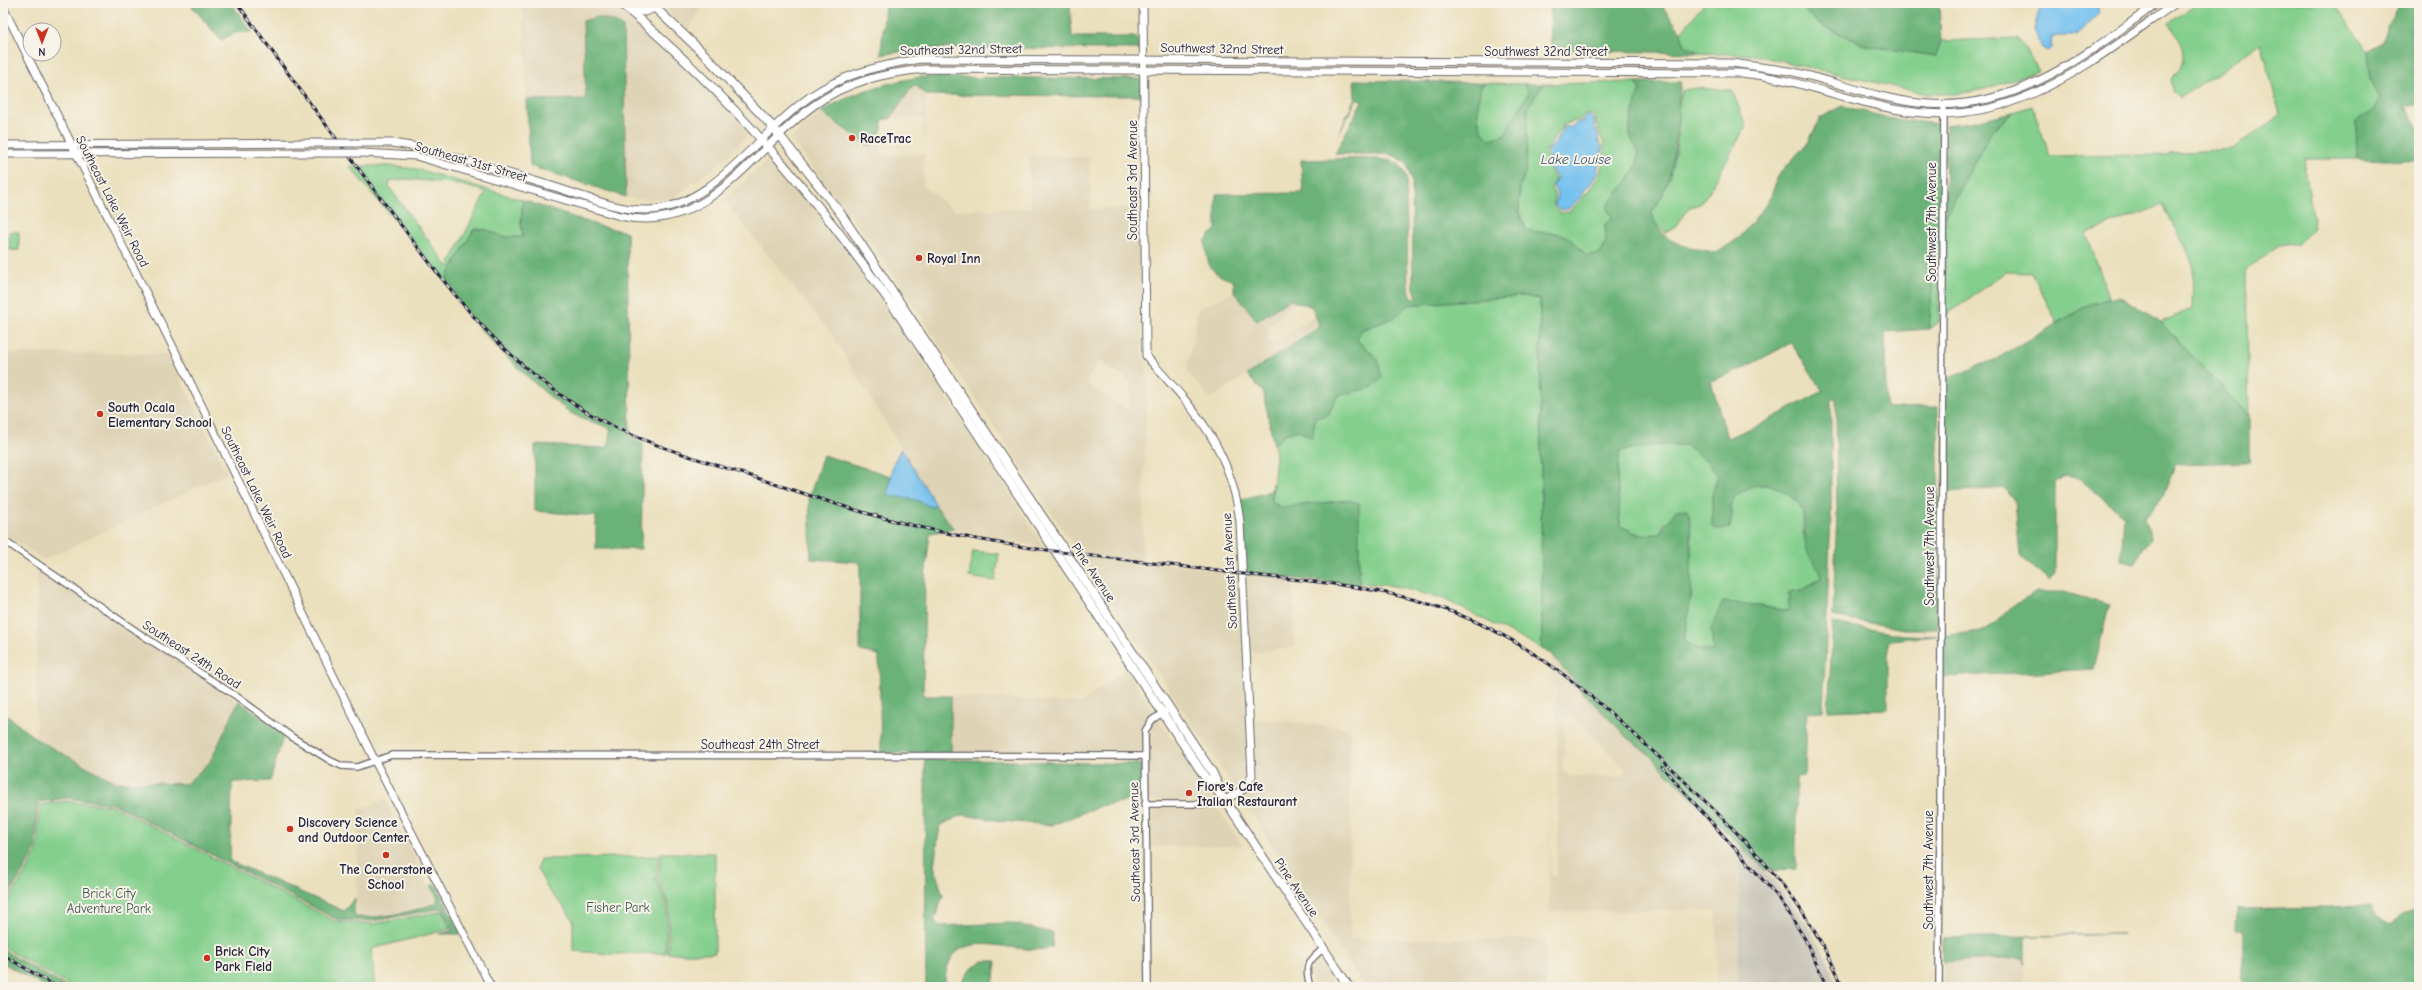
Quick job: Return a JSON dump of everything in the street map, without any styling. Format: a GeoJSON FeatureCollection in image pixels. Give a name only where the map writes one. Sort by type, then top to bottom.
{"type":"FeatureCollection","features":[{"type":"Feature","properties":{"kind":"highway","name":"Pine Avenue"},"geometry":{"type":"LineString","coordinates":[[620,3],[694,70],[762,138],[851,247],[932,365],[1205,777],[1225,800],[1350,987]]}},
{"type":"Feature","properties":{"kind":"highway"},"geometry":{"type":"LineString","coordinates":[[625,3],[639,12],[645,12],[652,5]]}},
{"type":"Feature","properties":{"kind":"highway","name":"Pine Avenue"},"geometry":{"type":"LineString","coordinates":[[652,5],[703,53],[773,127],[841,214],[939,359],[1212,772],[1225,800]]}},
{"type":"Feature","properties":{"kind":"main road","name":"Southeast 3rd Avenue"},"geometry":{"type":"LineString","coordinates":[[1143,3],[1146,356]]}},
{"type":"Feature","properties":{"kind":"main road","name":"Southwest 32nd Street"},"geometry":{"type":"LineString","coordinates":[[1143,59],[1732,63],[1789,71],[1918,103],[1944,104],[1985,100],[2027,88],[2067,67],[2157,3]]}},
{"type":"Feature","properties":{"kind":"main road","name":"Southwest 32nd Street"},"geometry":{"type":"LineString","coordinates":[[1144,69],[1469,73],[1741,73],[1786,80],[1899,110],[1943,115],[2005,104],[2044,91],[2072,75],[2176,3]]}},
{"type":"Feature","properties":{"kind":"main road","name":"Southeast Lake Weir Road"},"geometry":{"type":"LineString","coordinates":[[3,7],[175,351],[375,761],[491,987]]}},
{"type":"Feature","properties":{"kind":"main road","name":"Southeast 32nd Street"},"geometry":{"type":"LineString","coordinates":[[773,127],[811,96],[848,76],[892,62],[921,59],[1143,59]]}},
{"type":"Feature","properties":{"kind":"main road","name":"Southeast 32nd Street"},"geometry":{"type":"LineString","coordinates":[[779,134],[814,105],[840,90],[862,80],[899,71],[939,68],[1144,69]]}},
{"type":"Feature","properties":{"kind":"main road","name":"Southeast 31st Street"},"geometry":{"type":"LineString","coordinates":[[3,145],[392,143],[417,147],[603,202],[645,210],[683,203],[705,191],[773,127]]}},
{"type":"Feature","properties":{"kind":"main road","name":"Southeast 31st Street"},"geometry":{"type":"LineString","coordinates":[[3,154],[76,155],[362,153],[416,156],[635,220],[657,220],[678,215],[703,204],[779,134]]}},
{"type":"Feature","properties":{"kind":"main road","name":"Southeast 1st Avenue"},"geometry":{"type":"LineString","coordinates":[[1146,356],[1195,410],[1217,444],[1234,485],[1239,509],[1252,776],[1244,789],[1225,800]]}},
{"type":"Feature","properties":{"kind":"street","name":"Southwest 7th Avenue"},"geometry":{"type":"LineString","coordinates":[[1939,987],[1944,104]]}},
{"type":"Feature","properties":{"kind":"street","name":"Southeast 24th Road"},"geometry":{"type":"LineString","coordinates":[[3,540],[236,696],[292,737],[331,761],[342,766],[356,767],[375,761]]}},
{"type":"Feature","properties":{"kind":"street","name":"Southeast 3rd Avenue"},"geometry":{"type":"LineString","coordinates":[[1148,987],[1145,731],[1148,724],[1170,708]]}},
{"type":"Feature","properties":{"kind":"street","name":"Southeast 24th Street"},"geometry":{"type":"LineString","coordinates":[[375,761],[392,755],[1145,756]]}},
{"type":"Feature","properties":{"kind":"street"},"geometry":{"type":"LineString","coordinates":[[1145,804],[1212,804],[1225,800]]}},
{"type":"Feature","properties":{"kind":"street"},"geometry":{"type":"LineString","coordinates":[[1310,987],[1306,971],[1307,965],[1324,948]]}},
{"type":"Feature","properties":{"kind":"shaded area"},"geometry":{"type":"Polygon","coordinates":[[[513,3],[613,3],[684,64],[751,132],[723,160],[673,198],[645,200],[626,197],[623,27],[583,21],[586,99],[527,100],[523,12],[513,3]]]}},
{"type":"Feature","properties":{"kind":"shaded area"},"geometry":{"type":"Polygon","coordinates":[[[660,3],[704,3],[688,31],[660,3]]]}},
{"type":"Feature","properties":{"kind":"shaded area"},"geometry":{"type":"Polygon","coordinates":[[[914,84],[927,95],[924,151],[924,121],[922,119],[890,119],[914,84]]]}},
{"type":"Feature","properties":{"kind":"shaded area"},"geometry":{"type":"Polygon","coordinates":[[[821,112],[870,147],[882,130],[882,152],[884,155],[922,154],[924,152],[923,186],[954,210],[1031,208],[1029,156],[1089,157],[1091,209],[1141,208],[1142,357],[1146,361],[1147,385],[1142,560],[1240,573],[1249,775],[1242,786],[1236,790],[882,258],[790,138],[821,112]],[[1099,361],[1085,383],[1129,411],[1130,381],[1099,361]]]}},
{"type":"Feature","properties":{"kind":"shaded area"},"geometry":{"type":"Polygon","coordinates":[[[772,155],[808,197],[863,270],[1045,548],[954,529],[935,505],[833,336],[724,200],[772,155]]]}},
{"type":"Feature","properties":{"kind":"shaded area"},"geometry":{"type":"Polygon","coordinates":[[[1234,292],[1257,320],[1290,299],[1295,303],[1287,307],[1279,318],[1269,326],[1268,344],[1272,344],[1315,315],[1320,327],[1210,399],[1187,371],[1198,309],[1234,292]]]}},
{"type":"Feature","properties":{"kind":"shaded area","name":"South Ocala Elementary School"},"geometry":{"type":"Polygon","coordinates":[[[3,353],[168,354],[227,473],[44,560],[3,533],[3,353]]]}},
{"type":"Feature","properties":{"kind":"shaded area"},"geometry":{"type":"Polygon","coordinates":[[[37,566],[239,701],[210,762],[186,784],[115,782],[36,739],[37,566]]]}},
{"type":"Feature","properties":{"kind":"shaded area"},"geometry":{"type":"Polygon","coordinates":[[[1246,574],[1293,579],[1294,647],[1249,653],[1246,574]]]}},
{"type":"Feature","properties":{"kind":"shaded area"},"geometry":{"type":"Polygon","coordinates":[[[1552,656],[1586,696],[1625,735],[1647,753],[1740,844],[1738,987],[1719,987],[1717,981],[1717,936],[1715,910],[1549,912],[1551,741],[1551,876],[1556,876],[1558,829],[1556,685],[1552,687],[1552,656]],[[1573,717],[1565,718],[1563,771],[1570,776],[1624,777],[1626,769],[1573,717]]]}},
{"type":"Feature","properties":{"kind":"shaded area"},"geometry":{"type":"Polygon","coordinates":[[[1125,669],[1155,714],[1146,722],[1143,730],[1142,753],[951,753],[951,696],[1081,703],[1125,669]]]}},
{"type":"Feature","properties":{"kind":"shaded area"},"geometry":{"type":"Polygon","coordinates":[[[1252,718],[1350,728],[1350,939],[1545,939],[1546,987],[1365,987],[1239,795],[1250,786],[1254,777],[1252,718]]]}},
{"type":"Feature","properties":{"kind":"shaded area"},"geometry":{"type":"Polygon","coordinates":[[[1158,719],[1213,801],[1147,801],[1148,732],[1150,726],[1158,719]]]}},
{"type":"Feature","properties":{"kind":"shaded area","name":"The Cornerstone School"},"geometry":{"type":"Polygon","coordinates":[[[385,799],[436,900],[398,912],[378,915],[356,914],[359,810],[385,799]]]}},
{"type":"Feature","properties":{"kind":"shaded area"},"geometry":{"type":"Polygon","coordinates":[[[1216,806],[1243,846],[1149,847],[1147,807],[1216,806]]]}},
{"type":"Feature","properties":{"kind":"shaded area"},"geometry":{"type":"Polygon","coordinates":[[[1740,844],[1762,866],[1795,907],[1820,945],[1838,987],[1738,987],[1740,844]]]}},
{"type":"Feature","properties":{"kind":"shaded area"},"geometry":{"type":"Polygon","coordinates":[[[1317,958],[1336,987],[1313,987],[1309,971],[1317,958]]]}},
{"type":"Feature","properties":{"kind":"shaded area"},"geometry":{"type":"Polygon","coordinates":[[[2025,958],[2025,987],[1944,987],[1943,962],[2025,958]]]}},
{"type":"Feature","properties":{"kind":"green space"},"geometry":{"type":"Polygon","coordinates":[[[189,3],[231,3],[252,32],[235,33],[221,40],[189,3]]]}},
{"type":"Feature","properties":{"kind":"green space"},"geometry":{"type":"Polygon","coordinates":[[[885,3],[1070,3],[1072,37],[1137,37],[1139,49],[923,48],[881,55],[885,3]]]}},
{"type":"Feature","properties":{"kind":"green space"},"geometry":{"type":"Polygon","coordinates":[[[1550,3],[1660,3],[1681,32],[1684,45],[1700,53],[1551,50],[1550,3]]]}},
{"type":"Feature","properties":{"kind":"green space"},"geometry":{"type":"Polygon","coordinates":[[[1705,3],[1797,3],[1818,23],[1864,45],[1936,56],[1941,41],[2018,38],[2039,71],[1985,89],[1956,94],[1926,94],[1754,55],[1700,53],[1684,45],[1681,32],[1705,3]]]}},
{"type":"Feature","properties":{"kind":"green space"},"geometry":{"type":"Polygon","coordinates":[[[1797,3],[1939,3],[1941,41],[1936,56],[1864,45],[1818,23],[1797,3]]]}},
{"type":"Feature","properties":{"kind":"green space"},"geometry":{"type":"Polygon","coordinates":[[[2198,3],[2334,3],[2368,52],[2371,80],[2381,99],[2373,110],[2356,122],[2357,159],[2304,159],[2314,228],[2299,243],[2278,246],[2246,270],[2249,416],[2160,322],[2192,309],[2193,266],[2185,245],[2163,205],[2086,233],[2110,299],[2090,304],[2057,323],[2032,273],[2005,272],[1944,317],[1945,218],[1991,132],[2013,112],[2032,106],[2050,156],[2169,155],[2169,153],[2232,149],[2280,115],[2261,43],[2180,98],[2174,92],[2171,79],[2181,65],[2183,52],[2178,38],[2169,23],[2198,3]]]}},
{"type":"Feature","properties":{"kind":"green space"},"geometry":{"type":"Polygon","coordinates":[[[2401,3],[2419,3],[2419,105],[2404,106],[2419,129],[2419,161],[2357,159],[2356,122],[2373,110],[2380,99],[2371,80],[2368,52],[2382,41],[2386,28],[2401,3]]]}},
{"type":"Feature","properties":{"kind":"green space"},"geometry":{"type":"Polygon","coordinates":[[[597,17],[613,21],[623,27],[626,197],[530,166],[527,100],[586,99],[583,21],[597,17]]]}},
{"type":"Feature","properties":{"kind":"green space"},"geometry":{"type":"Polygon","coordinates":[[[921,77],[1141,79],[1141,96],[927,95],[914,84],[890,119],[884,119],[882,122],[882,130],[870,147],[821,112],[845,99],[869,89],[921,77]]]}},
{"type":"Feature","properties":{"kind":"green space"},"geometry":{"type":"Polygon","coordinates":[[[1354,80],[1485,83],[1481,86],[1478,115],[1481,129],[1490,139],[1504,135],[1529,92],[1523,84],[1544,84],[1528,107],[1526,170],[1520,188],[1519,212],[1526,230],[1554,233],[1569,238],[1587,256],[1601,253],[1606,242],[1605,224],[1612,217],[1606,207],[1633,173],[1638,159],[1639,155],[1630,134],[1632,117],[1640,89],[1636,82],[1681,82],[1677,133],[1672,166],[1668,182],[1652,212],[1656,224],[1661,232],[1669,239],[1677,243],[1717,253],[1740,237],[1761,211],[1773,193],[1776,178],[1809,141],[1820,118],[1843,106],[1892,119],[1940,124],[1940,228],[1935,250],[1929,329],[1885,332],[1886,408],[1938,407],[1938,629],[1904,629],[1833,616],[1837,513],[1836,398],[1831,398],[1831,513],[1823,711],[1807,712],[1805,775],[1796,776],[1796,869],[1765,870],[1647,753],[1625,735],[1586,696],[1551,654],[1542,649],[1540,299],[1523,296],[1408,305],[1394,318],[1361,330],[1357,340],[1378,359],[1382,378],[1373,387],[1337,396],[1328,415],[1315,418],[1312,438],[1299,430],[1285,434],[1274,445],[1263,392],[1247,375],[1320,327],[1312,307],[1290,299],[1257,321],[1234,292],[1234,281],[1219,275],[1211,267],[1207,257],[1205,241],[1216,229],[1216,194],[1303,193],[1301,160],[1387,160],[1398,164],[1406,175],[1408,285],[1412,298],[1417,297],[1413,285],[1412,183],[1407,164],[1395,156],[1387,154],[1335,154],[1362,101],[1357,98],[1339,134],[1355,97],[1354,80]],[[1791,343],[1742,369],[1711,381],[1727,438],[1759,425],[1823,391],[1791,343]],[[1653,445],[1620,451],[1617,474],[1620,526],[1640,535],[1660,534],[1676,510],[1688,509],[1691,532],[1691,596],[1684,641],[1697,649],[1713,651],[1711,630],[1722,602],[1747,604],[1788,611],[1790,592],[1805,589],[1821,578],[1806,546],[1802,509],[1796,501],[1776,487],[1762,484],[1756,485],[1735,496],[1731,507],[1730,528],[1716,529],[1712,526],[1712,495],[1718,476],[1707,461],[1686,445],[1653,445]]]}},
{"type":"Feature","properties":{"kind":"green space"},"geometry":{"type":"Polygon","coordinates":[[[1636,82],[1640,89],[1630,123],[1630,134],[1639,155],[1633,173],[1606,207],[1612,217],[1605,224],[1606,242],[1600,253],[1587,256],[1569,238],[1554,233],[1526,230],[1519,212],[1520,188],[1526,170],[1528,107],[1541,86],[1544,84],[1636,82]],[[1585,114],[1581,119],[1563,125],[1546,151],[1548,166],[1555,179],[1551,188],[1554,193],[1554,207],[1560,213],[1569,211],[1589,191],[1599,175],[1602,166],[1604,157],[1603,143],[1596,121],[1589,114],[1585,114]]]}},
{"type":"Feature","properties":{"kind":"green space"},"geometry":{"type":"Polygon","coordinates":[[[1485,83],[1523,84],[1529,92],[1504,136],[1490,139],[1481,129],[1478,108],[1481,86],[1485,83]]]}},
{"type":"Feature","properties":{"kind":"green space"},"geometry":{"type":"Polygon","coordinates":[[[1697,88],[1732,90],[1746,126],[1709,192],[1700,204],[1689,207],[1674,228],[1665,233],[1654,222],[1652,212],[1666,185],[1673,164],[1678,133],[1679,106],[1683,90],[1697,88]]]}},
{"type":"Feature","properties":{"kind":"green space"},"geometry":{"type":"Polygon","coordinates":[[[2013,112],[1991,132],[1945,218],[1946,125],[1971,122],[2013,112]]]}},
{"type":"Feature","properties":{"kind":"green space"},"geometry":{"type":"Polygon","coordinates":[[[349,166],[389,166],[417,169],[523,200],[521,223],[523,237],[503,237],[488,230],[474,229],[447,277],[448,284],[349,166]],[[408,179],[390,181],[389,187],[448,267],[486,192],[458,184],[408,179]]]}},
{"type":"Feature","properties":{"kind":"green space"},"geometry":{"type":"Polygon","coordinates":[[[523,200],[599,226],[627,232],[630,436],[643,443],[641,549],[596,549],[596,516],[535,511],[535,445],[607,448],[611,429],[580,418],[571,413],[520,370],[480,329],[464,309],[452,291],[447,277],[474,229],[488,230],[503,237],[523,237],[521,223],[523,200]]]}},
{"type":"Feature","properties":{"kind":"green space"},"geometry":{"type":"Polygon","coordinates":[[[1940,228],[1939,321],[1929,329],[1935,250],[1940,228]]]}},
{"type":"Feature","properties":{"kind":"green space"},"geometry":{"type":"Polygon","coordinates":[[[9,232],[19,232],[19,250],[10,250],[9,232]]]}},
{"type":"Feature","properties":{"kind":"green space"},"geometry":{"type":"Polygon","coordinates":[[[1523,296],[1540,299],[1542,649],[1444,599],[1394,586],[1359,583],[1358,504],[1311,504],[1281,507],[1272,502],[1276,453],[1274,445],[1285,434],[1299,430],[1312,438],[1315,418],[1328,415],[1337,396],[1352,392],[1378,359],[1357,340],[1361,330],[1394,318],[1407,305],[1523,296]]]}},
{"type":"Feature","properties":{"kind":"green space"},"geometry":{"type":"Polygon","coordinates":[[[2120,296],[2160,322],[2249,416],[2249,462],[2176,464],[2162,498],[2144,518],[2149,528],[2150,539],[2134,563],[2121,560],[2124,516],[2081,480],[2065,475],[2055,483],[2055,573],[2050,581],[2020,556],[2015,501],[2004,488],[1946,492],[1943,557],[1944,380],[1998,358],[2090,304],[2120,296]]]}},
{"type":"Feature","properties":{"kind":"green space"},"geometry":{"type":"Polygon","coordinates":[[[1653,445],[1686,445],[1707,461],[1718,476],[1712,495],[1713,526],[1716,529],[1731,523],[1731,507],[1735,496],[1753,485],[1776,485],[1797,501],[1803,511],[1803,532],[1810,557],[1820,569],[1821,577],[1805,589],[1790,592],[1789,611],[1747,604],[1713,651],[1697,649],[1684,641],[1691,596],[1691,532],[1688,509],[1665,523],[1660,534],[1640,535],[1620,526],[1617,474],[1620,451],[1653,445]]]}},
{"type":"Feature","properties":{"kind":"green space"},"geometry":{"type":"Polygon","coordinates":[[[823,455],[891,476],[888,495],[916,500],[932,507],[935,505],[954,529],[930,533],[925,577],[923,696],[951,696],[951,753],[881,753],[879,655],[860,651],[860,562],[811,559],[809,498],[823,455]]]}},
{"type":"Feature","properties":{"kind":"green space"},"geometry":{"type":"Polygon","coordinates":[[[1272,483],[1272,502],[1281,507],[1349,500],[1359,504],[1359,585],[1246,574],[1243,521],[1240,500],[1271,491],[1272,483]]]}},
{"type":"Feature","properties":{"kind":"green space"},"geometry":{"type":"Polygon","coordinates":[[[973,551],[999,554],[995,581],[969,577],[973,551]]]}},
{"type":"Feature","properties":{"kind":"green space"},"geometry":{"type":"Polygon","coordinates":[[[2037,592],[2064,592],[2109,605],[2094,669],[1943,677],[1943,636],[1981,631],[1994,624],[2013,606],[2037,592]]]}},
{"type":"Feature","properties":{"kind":"green space"},"geometry":{"type":"Polygon","coordinates":[[[1833,623],[1903,635],[1938,636],[1888,640],[1888,709],[1828,711],[1833,623]]]}},
{"type":"Feature","properties":{"kind":"green space"},"geometry":{"type":"Polygon","coordinates":[[[239,701],[284,734],[270,781],[232,782],[230,861],[344,911],[355,898],[354,914],[356,917],[397,914],[436,903],[438,899],[431,885],[436,885],[461,934],[439,934],[451,931],[452,928],[442,908],[373,921],[338,920],[114,804],[66,798],[39,802],[37,805],[35,851],[3,905],[3,717],[5,714],[36,739],[115,782],[186,784],[210,762],[239,701]]]}},
{"type":"Feature","properties":{"kind":"green space"},"geometry":{"type":"Polygon","coordinates":[[[925,759],[1142,764],[1142,798],[1100,806],[1053,825],[1002,821],[963,815],[940,825],[934,866],[943,896],[934,920],[940,926],[1010,923],[1053,933],[1052,947],[1038,949],[986,944],[970,946],[957,952],[948,965],[945,987],[926,987],[925,759]]]}},
{"type":"Feature","properties":{"kind":"green space","name":"Brick City Adventure Park"},"geometry":{"type":"Polygon","coordinates":[[[65,801],[113,806],[337,922],[373,924],[443,911],[450,929],[371,949],[375,987],[71,987],[3,947],[3,910],[37,852],[39,805],[65,801]]]}},
{"type":"Feature","properties":{"kind":"green space"},"geometry":{"type":"Polygon","coordinates":[[[660,853],[715,853],[715,953],[668,953],[669,904],[657,879],[662,856],[660,853]]]}},
{"type":"Feature","properties":{"kind":"green space","name":"Fisher Park"},"geometry":{"type":"Polygon","coordinates":[[[660,856],[655,879],[667,904],[666,953],[611,954],[573,951],[573,920],[564,907],[549,891],[537,868],[540,859],[660,856]]]}},
{"type":"Feature","properties":{"kind":"green space"},"geometry":{"type":"Polygon","coordinates":[[[2371,906],[2376,917],[2391,924],[2404,914],[2419,908],[2419,987],[2243,987],[2243,934],[2241,931],[2236,931],[2237,909],[2371,906]]]}},
{"type":"Feature","properties":{"kind":"green space"},"geometry":{"type":"Polygon","coordinates":[[[2028,936],[2025,939],[2025,963],[2024,958],[1943,962],[1943,938],[2028,936]]]}},
{"type":"Feature","properties":{"kind":"green space"},"geometry":{"type":"Polygon","coordinates":[[[3,950],[66,987],[45,987],[3,963],[3,950]]]}},
{"type":"Feature","properties":{"kind":"green space"},"geometry":{"type":"Polygon","coordinates":[[[983,961],[996,961],[993,987],[959,987],[968,972],[983,961]]]}},
{"type":"Feature","properties":{"kind":"water"},"geometry":{"type":"Polygon","coordinates":[[[2041,3],[2096,3],[2098,14],[2077,34],[2072,36],[2052,36],[2051,48],[2048,51],[2042,48],[2034,30],[2041,3]]]}},
{"type":"Feature","properties":{"kind":"water","name":"Lake Louise"},"geometry":{"type":"Polygon","coordinates":[[[1585,116],[1590,116],[1594,120],[1596,131],[1599,136],[1598,139],[1602,147],[1599,165],[1595,177],[1583,191],[1582,196],[1568,209],[1559,210],[1555,205],[1557,193],[1553,186],[1557,178],[1550,167],[1548,150],[1557,141],[1563,127],[1572,127],[1576,123],[1583,121],[1585,116]]]}},
{"type":"Feature","properties":{"kind":"water"},"geometry":{"type":"Polygon","coordinates":[[[900,450],[902,450],[936,505],[932,507],[916,500],[888,495],[893,464],[900,450]]]}},
{"type":"Feature","properties":{"kind":"railway"},"geometry":{"type":"LineString","coordinates":[[237,3],[379,196],[425,257],[471,314],[523,365],[552,389],[585,411],[625,432],[687,456],[841,506],[910,525],[1036,549],[1303,580],[1364,589],[1425,603],[1455,613],[1487,627],[1518,644],[1547,663],[1602,705],[1679,776],[1728,824],[1773,872],[1793,898],[1811,925],[1828,955],[1843,987]]}},
{"type":"Feature","properties":{"kind":"railway"},"geometry":{"type":"LineString","coordinates":[[1662,767],[1779,898],[1805,939],[1827,987]]}},
{"type":"Feature","properties":{"kind":"railway"},"geometry":{"type":"LineString","coordinates":[[3,955],[57,987]]}},
{"type":"Feature","properties":{"kind":"place","name":"RaceTrac"},"geometry":{"type":"Point","coordinates":[852,138]}},
{"type":"Feature","properties":{"kind":"place","name":"Royal Inn"},"geometry":{"type":"Point","coordinates":[919,258]}},
{"type":"Feature","properties":{"kind":"place","name":"South Ocala Elementary School"},"geometry":{"type":"Point","coordinates":[100,414]}},
{"type":"Feature","properties":{"kind":"place","name":"Fiore's Cafe Italian Restaurant"},"geometry":{"type":"Point","coordinates":[1189,793]}},
{"type":"Feature","properties":{"kind":"place","name":"Discovery Science and Outdoor Center"},"geometry":{"type":"Point","coordinates":[290,829]}},
{"type":"Feature","properties":{"kind":"place","name":"The Cornerstone School"},"geometry":{"type":"Point","coordinates":[386,855]}},
{"type":"Feature","properties":{"kind":"place","name":"Brick City Park Field"},"geometry":{"type":"Point","coordinates":[207,958]}}]}
